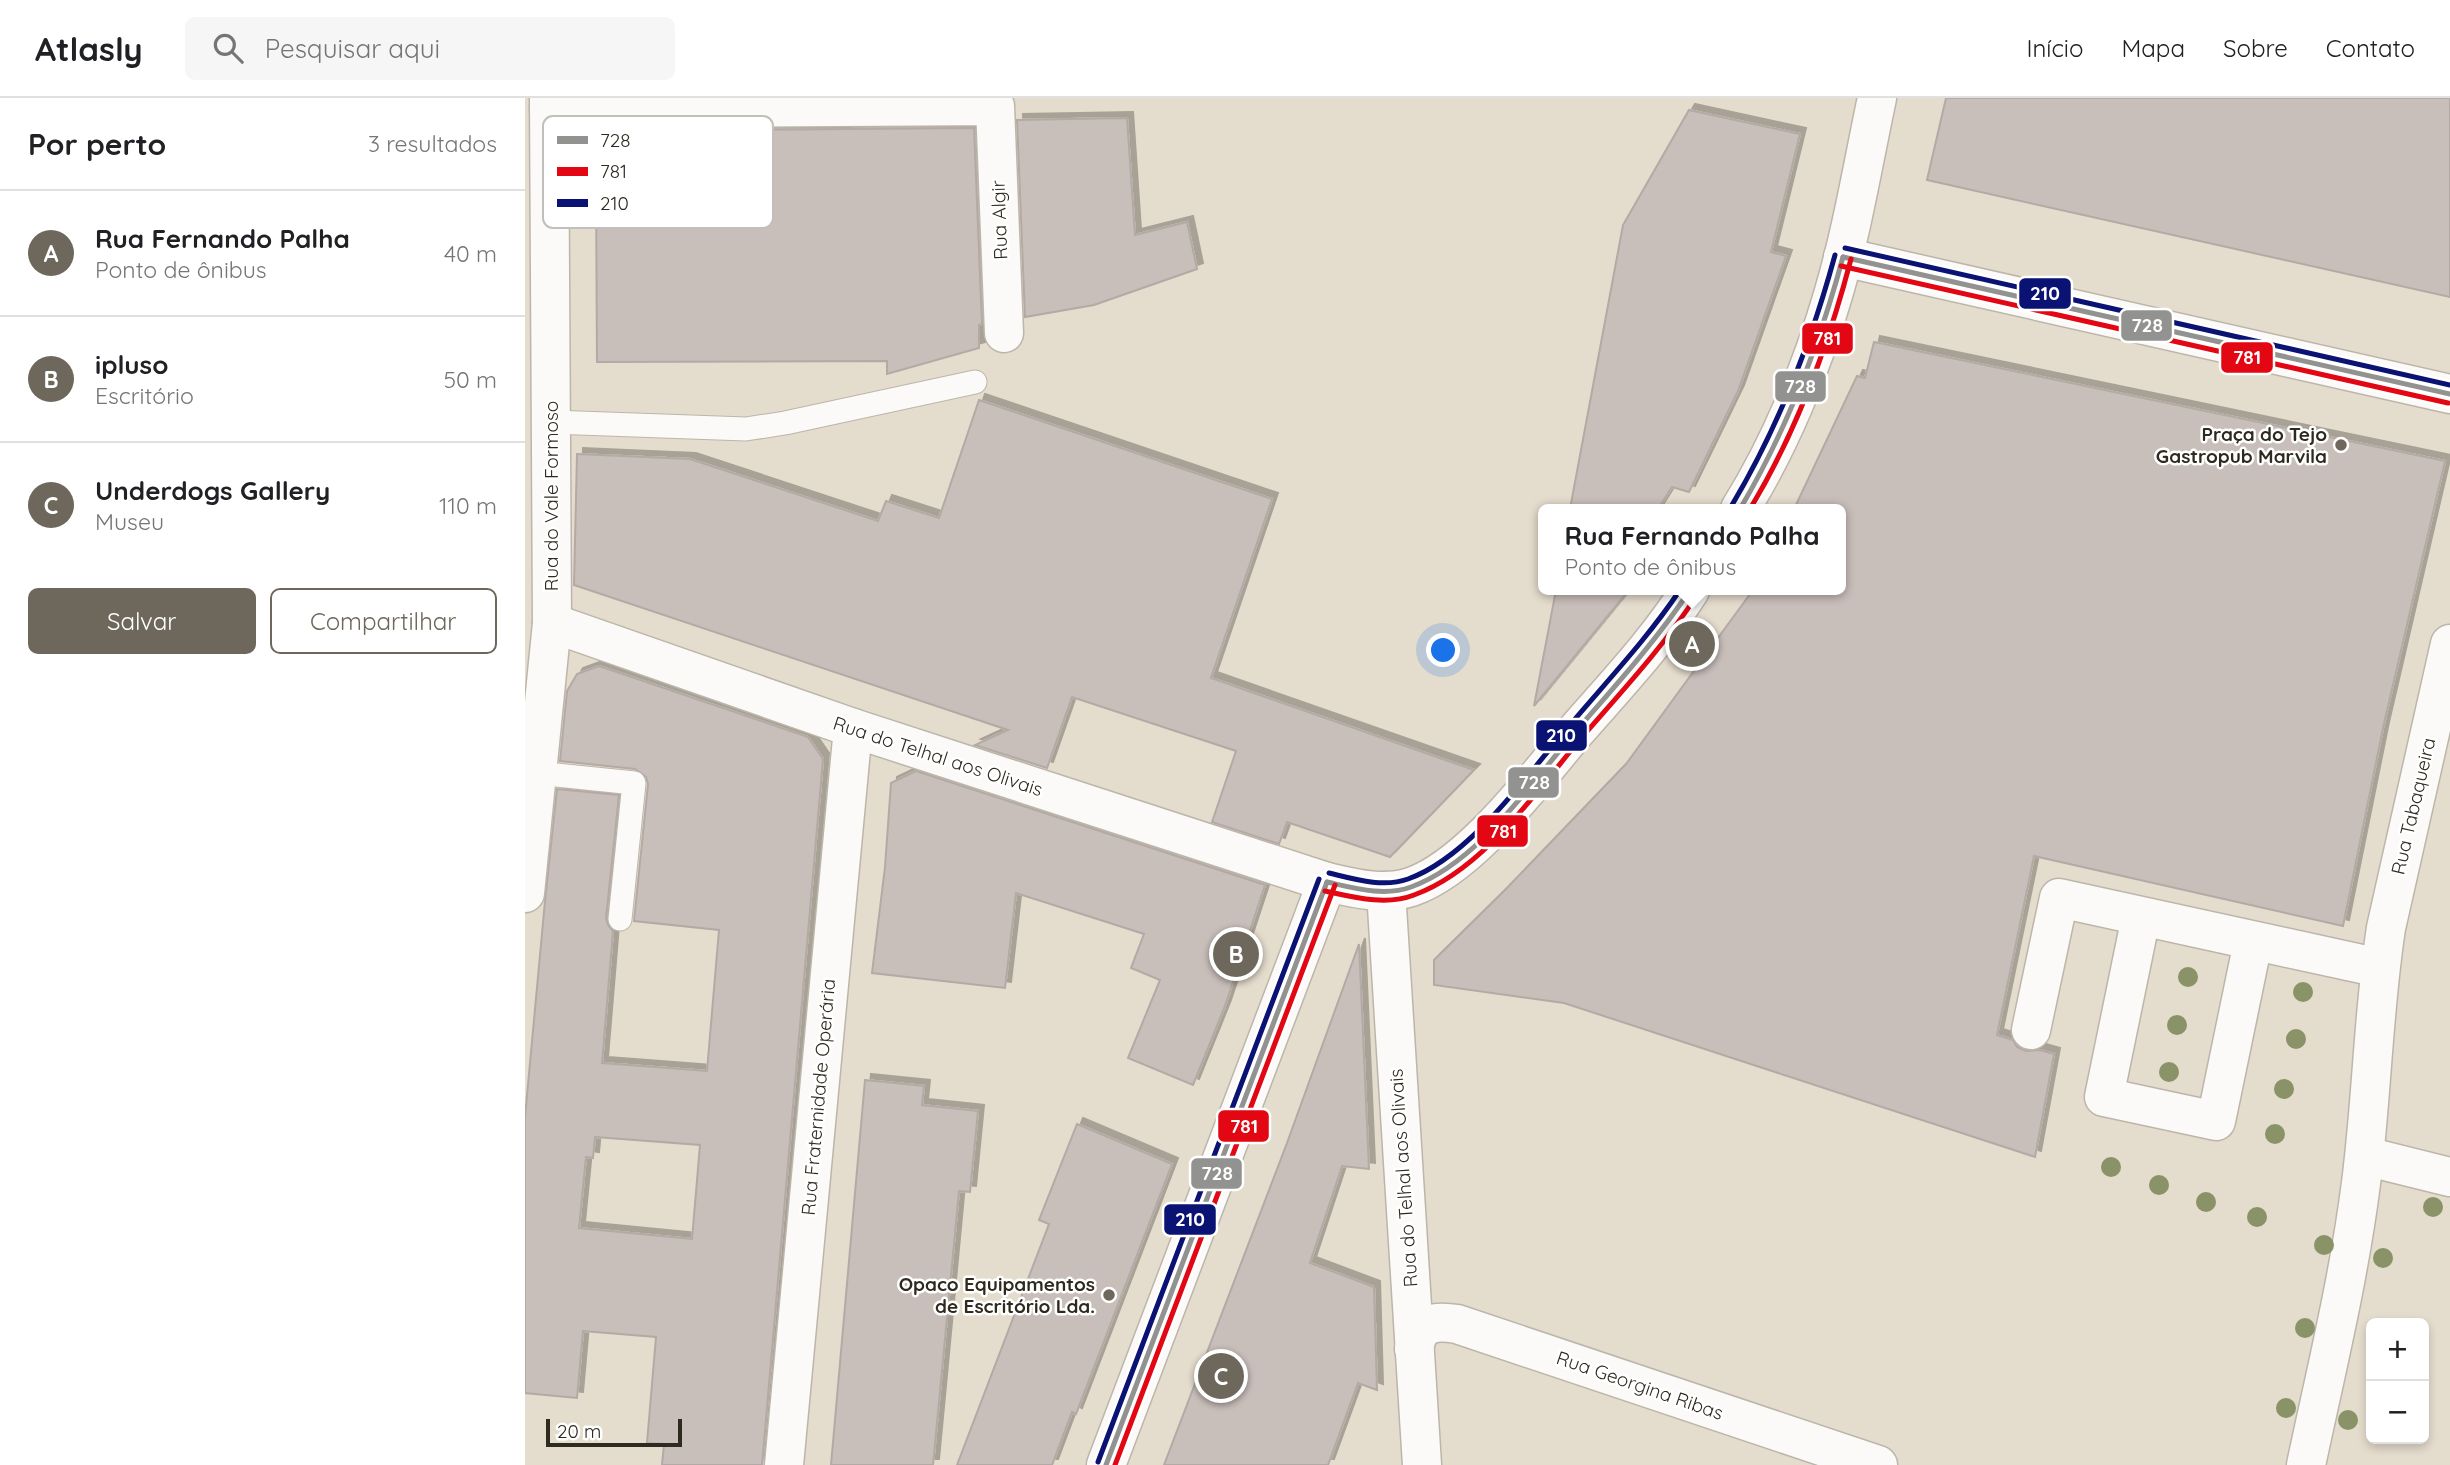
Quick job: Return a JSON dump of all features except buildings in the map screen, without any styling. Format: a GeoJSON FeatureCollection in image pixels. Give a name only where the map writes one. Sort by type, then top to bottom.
{"type":"FeatureCollection","features":[{"type":"Feature","properties":{"kind":"street"},"geometry":{"type":"LineString","coordinates":[[1743,504],[1769,456],[1806,374],[1826,316],[1843,257],[1877,98]]}},
{"type":"Feature","properties":{"kind":"street"},"geometry":{"type":"LineString","coordinates":[[549,103],[938,103]]}},
{"type":"Feature","properties":{"kind":"street","name":"Rua Algir"},"geometry":{"type":"LineString","coordinates":[[938,103],[995,106],[1004,333]]}},
{"type":"Feature","properties":{"kind":"street","name":"Rua do Vale Formoso"},"geometry":{"type":"LineString","coordinates":[[525,893],[552,623],[550,228]]}},
{"type":"Feature","properties":{"kind":"street"},"geometry":{"type":"LineString","coordinates":[[1843,257],[2450,394]]}},
{"type":"Feature","properties":{"kind":"street"},"geometry":{"type":"LineString","coordinates":[[1386,891],[1410,888],[1438,874],[1465,855],[1513,804],[1667,626],[1687,595]]}},
{"type":"Feature","properties":{"kind":"street","name":"Rua do Telhal aos Olivais"},"geometry":{"type":"LineString","coordinates":[[552,623],[853,729],[1327,882],[1386,891],[1422,1465]]}},
{"type":"Feature","properties":{"kind":"street","name":"Rua Tabaqueira"},"geometry":{"type":"LineString","coordinates":[[2306,1465],[2349,1261],[2365,1156],[2380,968],[2393,891],[2450,644]]}},
{"type":"Feature","properties":{"kind":"street","name":"Rua Fraternidade Operária"},"geometry":{"type":"LineString","coordinates":[[784,1465],[853,729]]}},
{"type":"Feature","properties":{"kind":"street"},"geometry":{"type":"LineString","coordinates":[[1105,1465],[1327,882]]}},
{"type":"Feature","properties":{"kind":"street"},"geometry":{"type":"LineString","coordinates":[[2031,1030],[2059,898],[2380,968]]}},
{"type":"Feature","properties":{"kind":"street"},"geometry":{"type":"LineString","coordinates":[[2141,916],[2104,1097],[2216,1121],[2253,942]]}},
{"type":"Feature","properties":{"kind":"street"},"geometry":{"type":"LineString","coordinates":[[2365,1156],[2450,1177]]}},
{"type":"Feature","properties":{"kind":"street","name":"Rua Georgina Ribas"},"geometry":{"type":"LineString","coordinates":[[1414,1349],[1418,1333],[1423,1328],[1438,1322],[1457,1324],[1878,1465]]}},
{"type":"Feature","properties":{"kind":"lane"},"geometry":{"type":"LineString","coordinates":[[551,422],[746,429],[975,382]]}},
{"type":"Feature","properties":{"kind":"lane"},"geometry":{"type":"LineString","coordinates":[[537,773],[634,783],[620,919]]}},
{"type":"Feature","properties":{"kind":"transit line","name":"210"},"geometry":{"type":"LineString","coordinates":[[1845,248],[2450,385]]}},
{"type":"Feature","properties":{"kind":"transit line","name":"210"},"geometry":{"type":"LineString","coordinates":[[1733,504],[1765,445],[1792,383],[1835,255]]}},
{"type":"Feature","properties":{"kind":"transit line","name":"728"},"geometry":{"type":"LineString","coordinates":[[1843,257],[2450,394]]}},
{"type":"Feature","properties":{"kind":"transit line","name":"728"},"geometry":{"type":"LineString","coordinates":[[1743,504],[1773,449],[1800,387],[1843,257]]}},
{"type":"Feature","properties":{"kind":"transit line","name":"781"},"geometry":{"type":"LineString","coordinates":[[1753,504],[1797,419],[1832,324],[1851,259]]}},
{"type":"Feature","properties":{"kind":"transit line","name":"781"},"geometry":{"type":"LineString","coordinates":[[1841,266],[2448,403]]}},
{"type":"Feature","properties":{"kind":"transit line","name":"210"},"geometry":{"type":"LineString","coordinates":[[1329,873],[1369,882],[1398,882],[1431,868],[1453,853],[1475,834],[1516,790],[1640,643],[1676,595]]}},
{"type":"Feature","properties":{"kind":"transit line","name":"728"},"geometry":{"type":"LineString","coordinates":[[1327,882],[1369,890],[1401,890],[1435,876],[1459,860],[1481,841],[1522,797],[1650,645],[1687,595]]}},
{"type":"Feature","properties":{"kind":"transit line","name":"781"},"geometry":{"type":"LineString","coordinates":[[1325,891],[1392,900],[1414,895],[1463,867],[1486,848],[1528,803],[1657,650],[1697,595]]}},
{"type":"Feature","properties":{"kind":"transit line","name":"210"},"geometry":{"type":"LineString","coordinates":[[1098,1462],[1319,879]]}},
{"type":"Feature","properties":{"kind":"transit line","name":"728"},"geometry":{"type":"LineString","coordinates":[[1106,1465],[1327,882]]}},
{"type":"Feature","properties":{"kind":"transit line","name":"781"},"geometry":{"type":"LineString","coordinates":[[1115,1465],[1335,885]]}},
{"type":"Feature","properties":{"kind":"place","name":"Praça do Tejo Gastropub Marvila"},"geometry":{"type":"Point","coordinates":[2341,445]}},
{"type":"Feature","properties":{"kind":"place","name":"Rua Fernando Palha"},"geometry":{"type":"Point","coordinates":[1692,644]}},
{"type":"Feature","properties":{"kind":"place","name":"ipluso"},"geometry":{"type":"Point","coordinates":[1236,954]}},
{"type":"Feature","properties":{"kind":"place","name":"Opaco Equipamentos de Escritório Lda."},"geometry":{"type":"Point","coordinates":[1109,1295]}},
{"type":"Feature","properties":{"kind":"place","name":"Underdogs Gallery"},"geometry":{"type":"Point","coordinates":[1221,1376]}}]}
